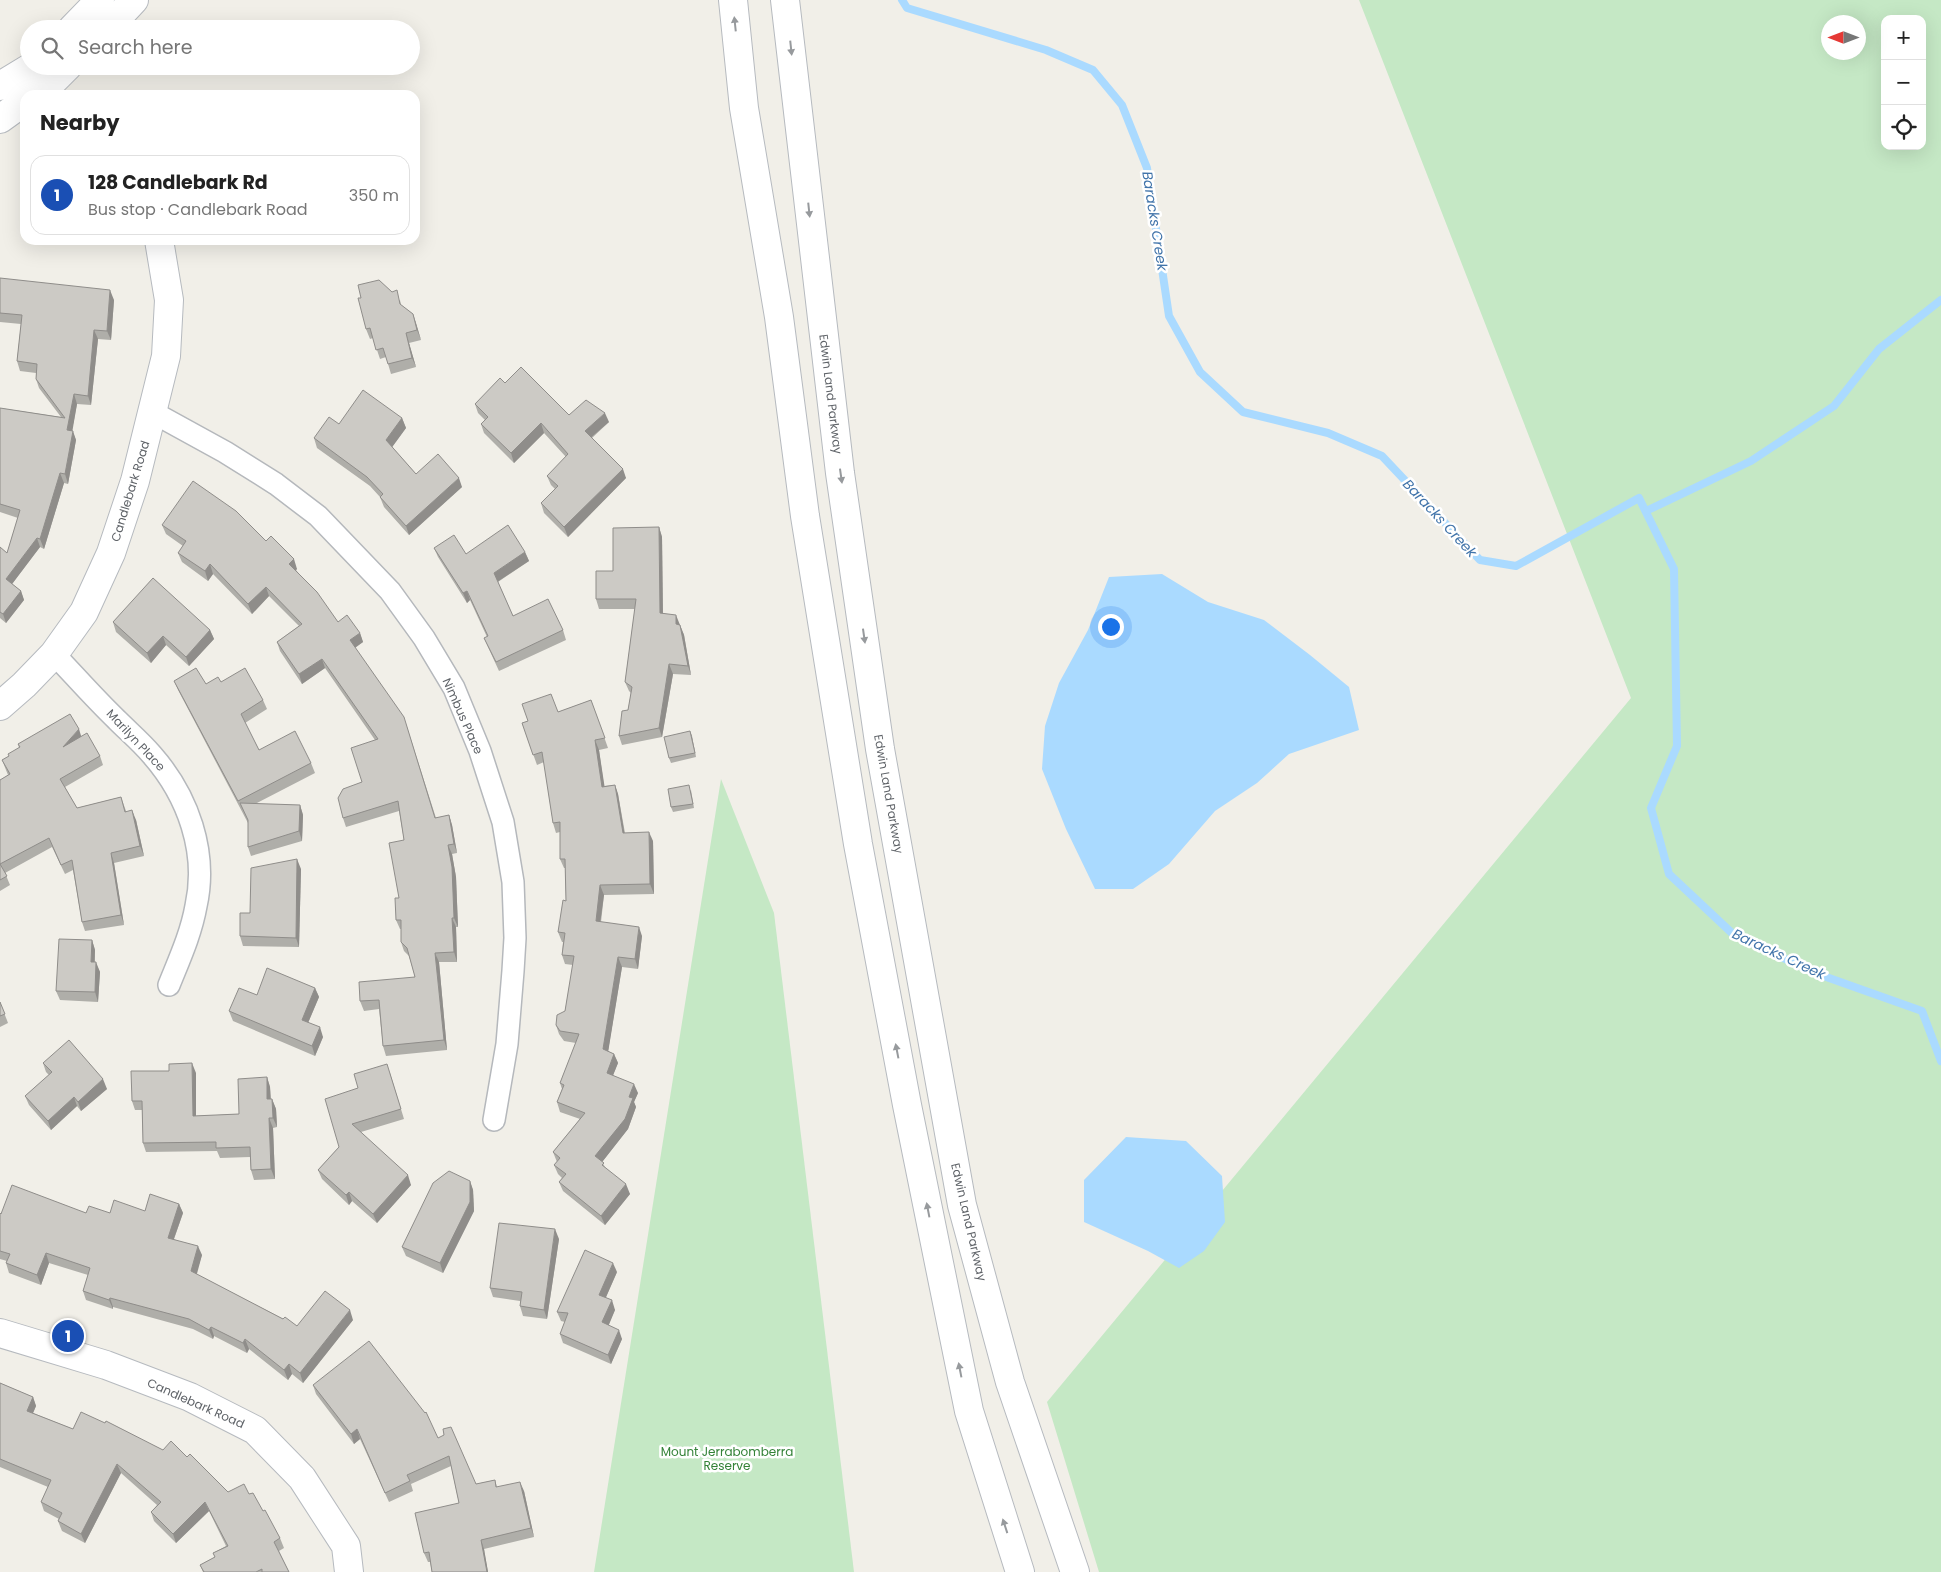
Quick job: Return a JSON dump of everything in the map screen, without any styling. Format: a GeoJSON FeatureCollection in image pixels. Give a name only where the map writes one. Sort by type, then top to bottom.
{"type":"FeatureCollection","features":[{"type":"Feature","properties":{"kind":"main road"},"geometry":{"type":"LineString","coordinates":[[81,20],[100,0]]}},
{"type":"Feature","properties":{"kind":"main road"},"geometry":{"type":"LineString","coordinates":[[115,20],[134,0]]}},
{"type":"Feature","properties":{"kind":"main road"},"geometry":{"type":"LineString","coordinates":[[733,0],[744,108],[780,317],[805,516],[858,844],[907,1106],[969,1411],[1020,1572]]}},
{"type":"Feature","properties":{"kind":"main road","name":"Edwin Land Parkway"},"geometry":{"type":"LineString","coordinates":[[785,0],[840,473],[878,731],[962,1205],[1010,1382],[1075,1572]]}},
{"type":"Feature","properties":{"kind":"main road"},"geometry":{"type":"LineString","coordinates":[[0,86],[49,78]]}},
{"type":"Feature","properties":{"kind":"main road"},"geometry":{"type":"LineString","coordinates":[[0,119],[20,105]]}},
{"type":"Feature","properties":{"kind":"main road","name":"Candlebark Road"},"geometry":{"type":"LineString","coordinates":[[0,706],[24,685],[54,654],[84,612],[111,553],[135,481],[154,413],[166,356],[169,330],[169,300],[160,245]]}},
{"type":"Feature","properties":{"kind":"main road","name":"Candlebark Road"},"geometry":{"type":"LineString","coordinates":[[0,1333],[106,1365],[190,1397],[255,1430],[302,1478],[346,1546],[349,1572]]}},
{"type":"Feature","properties":{"kind":"street","name":"Nimbus Place"},"geometry":{"type":"LineString","coordinates":[[154,413],[225,452],[268,479],[318,516],[390,591],[424,638],[454,688],[480,751],[503,822],[513,882],[515,938],[513,971],[507,1044],[494,1120]]}},
{"type":"Feature","properties":{"kind":"street","name":"Marilyn Place"},"geometry":{"type":"LineString","coordinates":[[54,654],[152,754],[170,778],[185,805],[197,846],[200,875],[199,890],[193,920],[169,986]]}},
{"type":"Feature","properties":{"kind":"green space"},"geometry":{"type":"Polygon","coordinates":[[[1359,0],[1941,0],[1941,1572],[1099,1572],[1047,1402],[1631,698],[1359,0]]]}},
{"type":"Feature","properties":{"kind":"green space","name":"Mount Jerrabomberra Reserve"},"geometry":{"type":"Polygon","coordinates":[[[721,779],[774,913],[854,1572],[594,1572],[721,779]]]}},
{"type":"Feature","properties":{"kind":"water"},"geometry":{"type":"Polygon","coordinates":[[[1162,574],[1208,602],[1264,620],[1310,655],[1349,687],[1359,730],[1289,754],[1257,783],[1215,811],[1169,864],[1133,889],[1095,889],[1066,829],[1042,769],[1045,726],[1059,683],[1088,630],[1109,577],[1162,574]]]}},
{"type":"Feature","properties":{"kind":"water"},"geometry":{"type":"Polygon","coordinates":[[[1126,1137],[1186,1141],[1222,1176],[1225,1222],[1204,1251],[1179,1268],[1148,1251],[1084,1222],[1084,1180],[1126,1137]]]}},
{"type":"Feature","properties":{"kind":"building"},"geometry":{"type":"Polygon","coordinates":[[[0,278],[110,290],[107,331],[94,330],[88,396],[74,394],[67,430],[73,431],[65,474],[60,473],[40,539],[37,538],[6,579],[21,591],[3,614],[0,612],[0,547],[7,553],[20,510],[0,504],[0,408],[65,418],[36,379],[37,364],[17,361],[22,315],[0,313],[0,278]]]}},
{"type":"Feature","properties":{"kind":"building"},"geometry":{"type":"Polygon","coordinates":[[[379,280],[392,292],[397,290],[400,304],[413,314],[417,330],[406,333],[412,358],[388,364],[383,348],[376,350],[370,328],[366,329],[358,298],[361,298],[358,285],[379,280]]]}},
{"type":"Feature","properties":{"kind":"building"},"geometry":{"type":"Polygon","coordinates":[[[521,367],[569,415],[586,400],[605,413],[585,431],[623,469],[564,527],[541,503],[558,486],[547,476],[568,454],[541,423],[511,453],[481,424],[488,417],[475,404],[500,378],[505,383],[521,367]]]}},
{"type":"Feature","properties":{"kind":"building"},"geometry":{"type":"Polygon","coordinates":[[[363,390],[402,418],[386,440],[416,474],[438,454],[459,478],[406,526],[380,497],[383,494],[367,477],[314,438],[329,417],[339,424],[363,390]]]}},
{"type":"Feature","properties":{"kind":"building"},"geometry":{"type":"Polygon","coordinates":[[[193,481],[236,511],[266,541],[271,536],[294,559],[289,564],[317,592],[338,622],[347,615],[360,633],[350,640],[404,717],[435,818],[449,815],[454,844],[448,845],[452,867],[454,952],[435,953],[444,1040],[383,1046],[379,1000],[360,1001],[359,982],[415,977],[407,948],[401,942],[401,920],[396,920],[395,898],[399,898],[389,843],[404,840],[398,801],[343,818],[338,798],[343,789],[362,782],[351,748],[378,739],[322,659],[299,674],[277,642],[302,624],[266,587],[248,604],[210,564],[205,571],[178,553],[186,541],[162,525],[193,481]]]}},
{"type":"Feature","properties":{"kind":"building"},"geometry":{"type":"Polygon","coordinates":[[[508,525],[525,552],[494,573],[513,616],[548,599],[563,630],[496,662],[484,638],[488,636],[467,591],[463,593],[434,548],[454,535],[466,554],[508,525]]]}},
{"type":"Feature","properties":{"kind":"building"},"geometry":{"type":"Polygon","coordinates":[[[659,527],[660,613],[676,615],[676,624],[680,625],[688,666],[669,664],[659,728],[619,736],[622,711],[628,710],[632,687],[625,682],[636,599],[596,599],[596,571],[613,571],[613,528],[659,527]]]}},
{"type":"Feature","properties":{"kind":"building"},"geometry":{"type":"Polygon","coordinates":[[[153,578],[210,630],[186,657],[163,636],[147,653],[113,622],[153,578]]]}},
{"type":"Feature","properties":{"kind":"building"},"geometry":{"type":"Polygon","coordinates":[[[196,668],[206,684],[218,677],[221,682],[245,668],[263,700],[241,714],[259,750],[295,731],[311,763],[238,801],[174,681],[196,668]]]}},
{"type":"Feature","properties":{"kind":"building"},"geometry":{"type":"Polygon","coordinates":[[[551,694],[558,712],[591,700],[605,738],[595,740],[602,787],[615,785],[623,833],[649,832],[650,884],[600,885],[596,921],[639,927],[635,959],[618,957],[603,1049],[614,1054],[607,1073],[634,1084],[629,1097],[633,1098],[625,1119],[595,1156],[604,1163],[602,1165],[626,1184],[601,1216],[559,1182],[566,1174],[554,1165],[560,1158],[553,1152],[585,1113],[557,1102],[564,1085],[560,1083],[579,1034],[560,1031],[556,1025],[557,1015],[565,1011],[574,956],[562,955],[565,933],[558,932],[563,900],[566,901],[565,859],[560,859],[560,822],[553,823],[542,752],[533,755],[522,723],[528,721],[522,704],[551,694]]]}},
{"type":"Feature","properties":{"kind":"building"},"geometry":{"type":"Polygon","coordinates":[[[70,714],[79,729],[63,747],[87,733],[100,756],[60,779],[77,808],[121,797],[125,812],[132,810],[140,846],[111,853],[121,915],[82,922],[72,860],[61,865],[49,838],[0,864],[0,780],[10,774],[2,760],[20,747],[18,744],[70,714]]]}},
{"type":"Feature","properties":{"kind":"building"},"geometry":{"type":"Polygon","coordinates":[[[690,731],[695,753],[669,758],[664,737],[690,731]]]}},
{"type":"Feature","properties":{"kind":"building"},"geometry":{"type":"Polygon","coordinates":[[[689,785],[693,804],[671,807],[668,789],[689,785]]]}},
{"type":"Feature","properties":{"kind":"building"},"geometry":{"type":"Polygon","coordinates":[[[240,803],[300,805],[299,831],[248,847],[248,820],[240,803]]]}},
{"type":"Feature","properties":{"kind":"building"},"geometry":{"type":"Polygon","coordinates":[[[297,859],[296,938],[240,936],[240,913],[250,913],[251,868],[297,859]]]}},
{"type":"Feature","properties":{"kind":"building"},"geometry":{"type":"Polygon","coordinates":[[[0,864],[7,876],[0,880],[0,864]]]}},
{"type":"Feature","properties":{"kind":"building"},"geometry":{"type":"Polygon","coordinates":[[[59,939],[92,940],[91,962],[96,962],[95,992],[56,991],[59,939]]]}},
{"type":"Feature","properties":{"kind":"building"},"geometry":{"type":"Polygon","coordinates":[[[267,968],[315,988],[302,1020],[320,1027],[312,1046],[229,1011],[239,988],[257,995],[267,968]]]}},
{"type":"Feature","properties":{"kind":"building"},"geometry":{"type":"Polygon","coordinates":[[[0,1002],[5,1014],[0,1016],[0,1002]]]}},
{"type":"Feature","properties":{"kind":"building"},"geometry":{"type":"Polygon","coordinates":[[[69,1040],[103,1079],[78,1102],[74,1097],[48,1121],[25,1096],[52,1072],[43,1063],[69,1040]]]}},
{"type":"Feature","properties":{"kind":"building"},"geometry":{"type":"Polygon","coordinates":[[[192,1063],[193,1116],[239,1114],[238,1079],[267,1077],[267,1099],[272,1099],[273,1118],[269,1118],[271,1169],[251,1170],[250,1147],[216,1148],[216,1142],[143,1143],[142,1101],[132,1101],[131,1071],[169,1071],[169,1064],[192,1063]]]}},
{"type":"Feature","properties":{"kind":"building"},"geometry":{"type":"Polygon","coordinates":[[[387,1064],[401,1109],[352,1124],[408,1175],[373,1214],[349,1192],[346,1195],[318,1170],[339,1147],[325,1099],[358,1088],[354,1074],[387,1064]]]}},
{"type":"Feature","properties":{"kind":"building"},"geometry":{"type":"Polygon","coordinates":[[[449,1171],[470,1181],[470,1202],[440,1263],[402,1247],[433,1183],[449,1171]]]}},
{"type":"Feature","properties":{"kind":"building"},"geometry":{"type":"Polygon","coordinates":[[[12,1185],[86,1213],[89,1206],[110,1213],[114,1200],[145,1211],[150,1194],[179,1204],[168,1238],[198,1246],[191,1271],[283,1319],[285,1317],[297,1326],[325,1291],[350,1310],[300,1373],[289,1364],[284,1370],[245,1339],[243,1343],[211,1327],[209,1330],[189,1319],[110,1298],[109,1300],[83,1291],[90,1268],[46,1253],[37,1275],[6,1263],[10,1254],[0,1251],[0,1213],[12,1185]]]}},
{"type":"Feature","properties":{"kind":"building"},"geometry":{"type":"Polygon","coordinates":[[[499,1223],[555,1229],[544,1310],[520,1306],[522,1292],[490,1288],[499,1223]]]}},
{"type":"Feature","properties":{"kind":"building"},"geometry":{"type":"Polygon","coordinates":[[[585,1250],[613,1263],[599,1295],[612,1300],[602,1322],[619,1330],[608,1355],[560,1334],[568,1313],[557,1312],[585,1250]]]}},
{"type":"Feature","properties":{"kind":"building"},"geometry":{"type":"Polygon","coordinates":[[[369,1341],[426,1412],[438,1438],[444,1435],[443,1429],[451,1427],[476,1484],[495,1480],[496,1487],[520,1482],[531,1528],[481,1540],[487,1572],[432,1572],[429,1552],[424,1553],[415,1513],[459,1503],[449,1456],[407,1475],[410,1481],[385,1493],[357,1429],[351,1434],[313,1385],[369,1341]]]}},
{"type":"Feature","properties":{"kind":"building"},"geometry":{"type":"Polygon","coordinates":[[[0,1383],[33,1397],[27,1411],[73,1429],[81,1412],[105,1423],[106,1421],[163,1450],[171,1441],[187,1457],[190,1454],[228,1492],[244,1484],[249,1494],[253,1493],[263,1511],[265,1510],[280,1538],[274,1542],[289,1572],[262,1572],[262,1569],[256,1572],[204,1572],[200,1565],[215,1557],[213,1553],[228,1546],[205,1502],[173,1534],[151,1512],[161,1502],[117,1464],[81,1534],[58,1521],[62,1513],[41,1502],[51,1480],[0,1459],[0,1383]]]}},
{"type":"Feature","properties":{"kind":"waterway","name":"Baracks Creek"},"geometry":{"type":"LineString","coordinates":[[902,0],[907,8],[1046,50],[1093,70],[1122,105],[1147,168],[1169,316],[1200,372],[1243,412],[1328,433],[1382,456],[1480,560],[1516,566],[1639,498],[1674,569],[1677,746],[1651,808],[1669,874],[1734,935],[1815,973],[1922,1011],[1941,1061]]}},
{"type":"Feature","properties":{"kind":"waterway"},"geometry":{"type":"LineString","coordinates":[[1646,511],[1751,461],[1834,406],[1879,349],[1941,300]]}},
{"type":"Feature","properties":{"kind":"place","name":"128 Candlebark Rd"},"geometry":{"type":"Point","coordinates":[68,1336]}}]}
